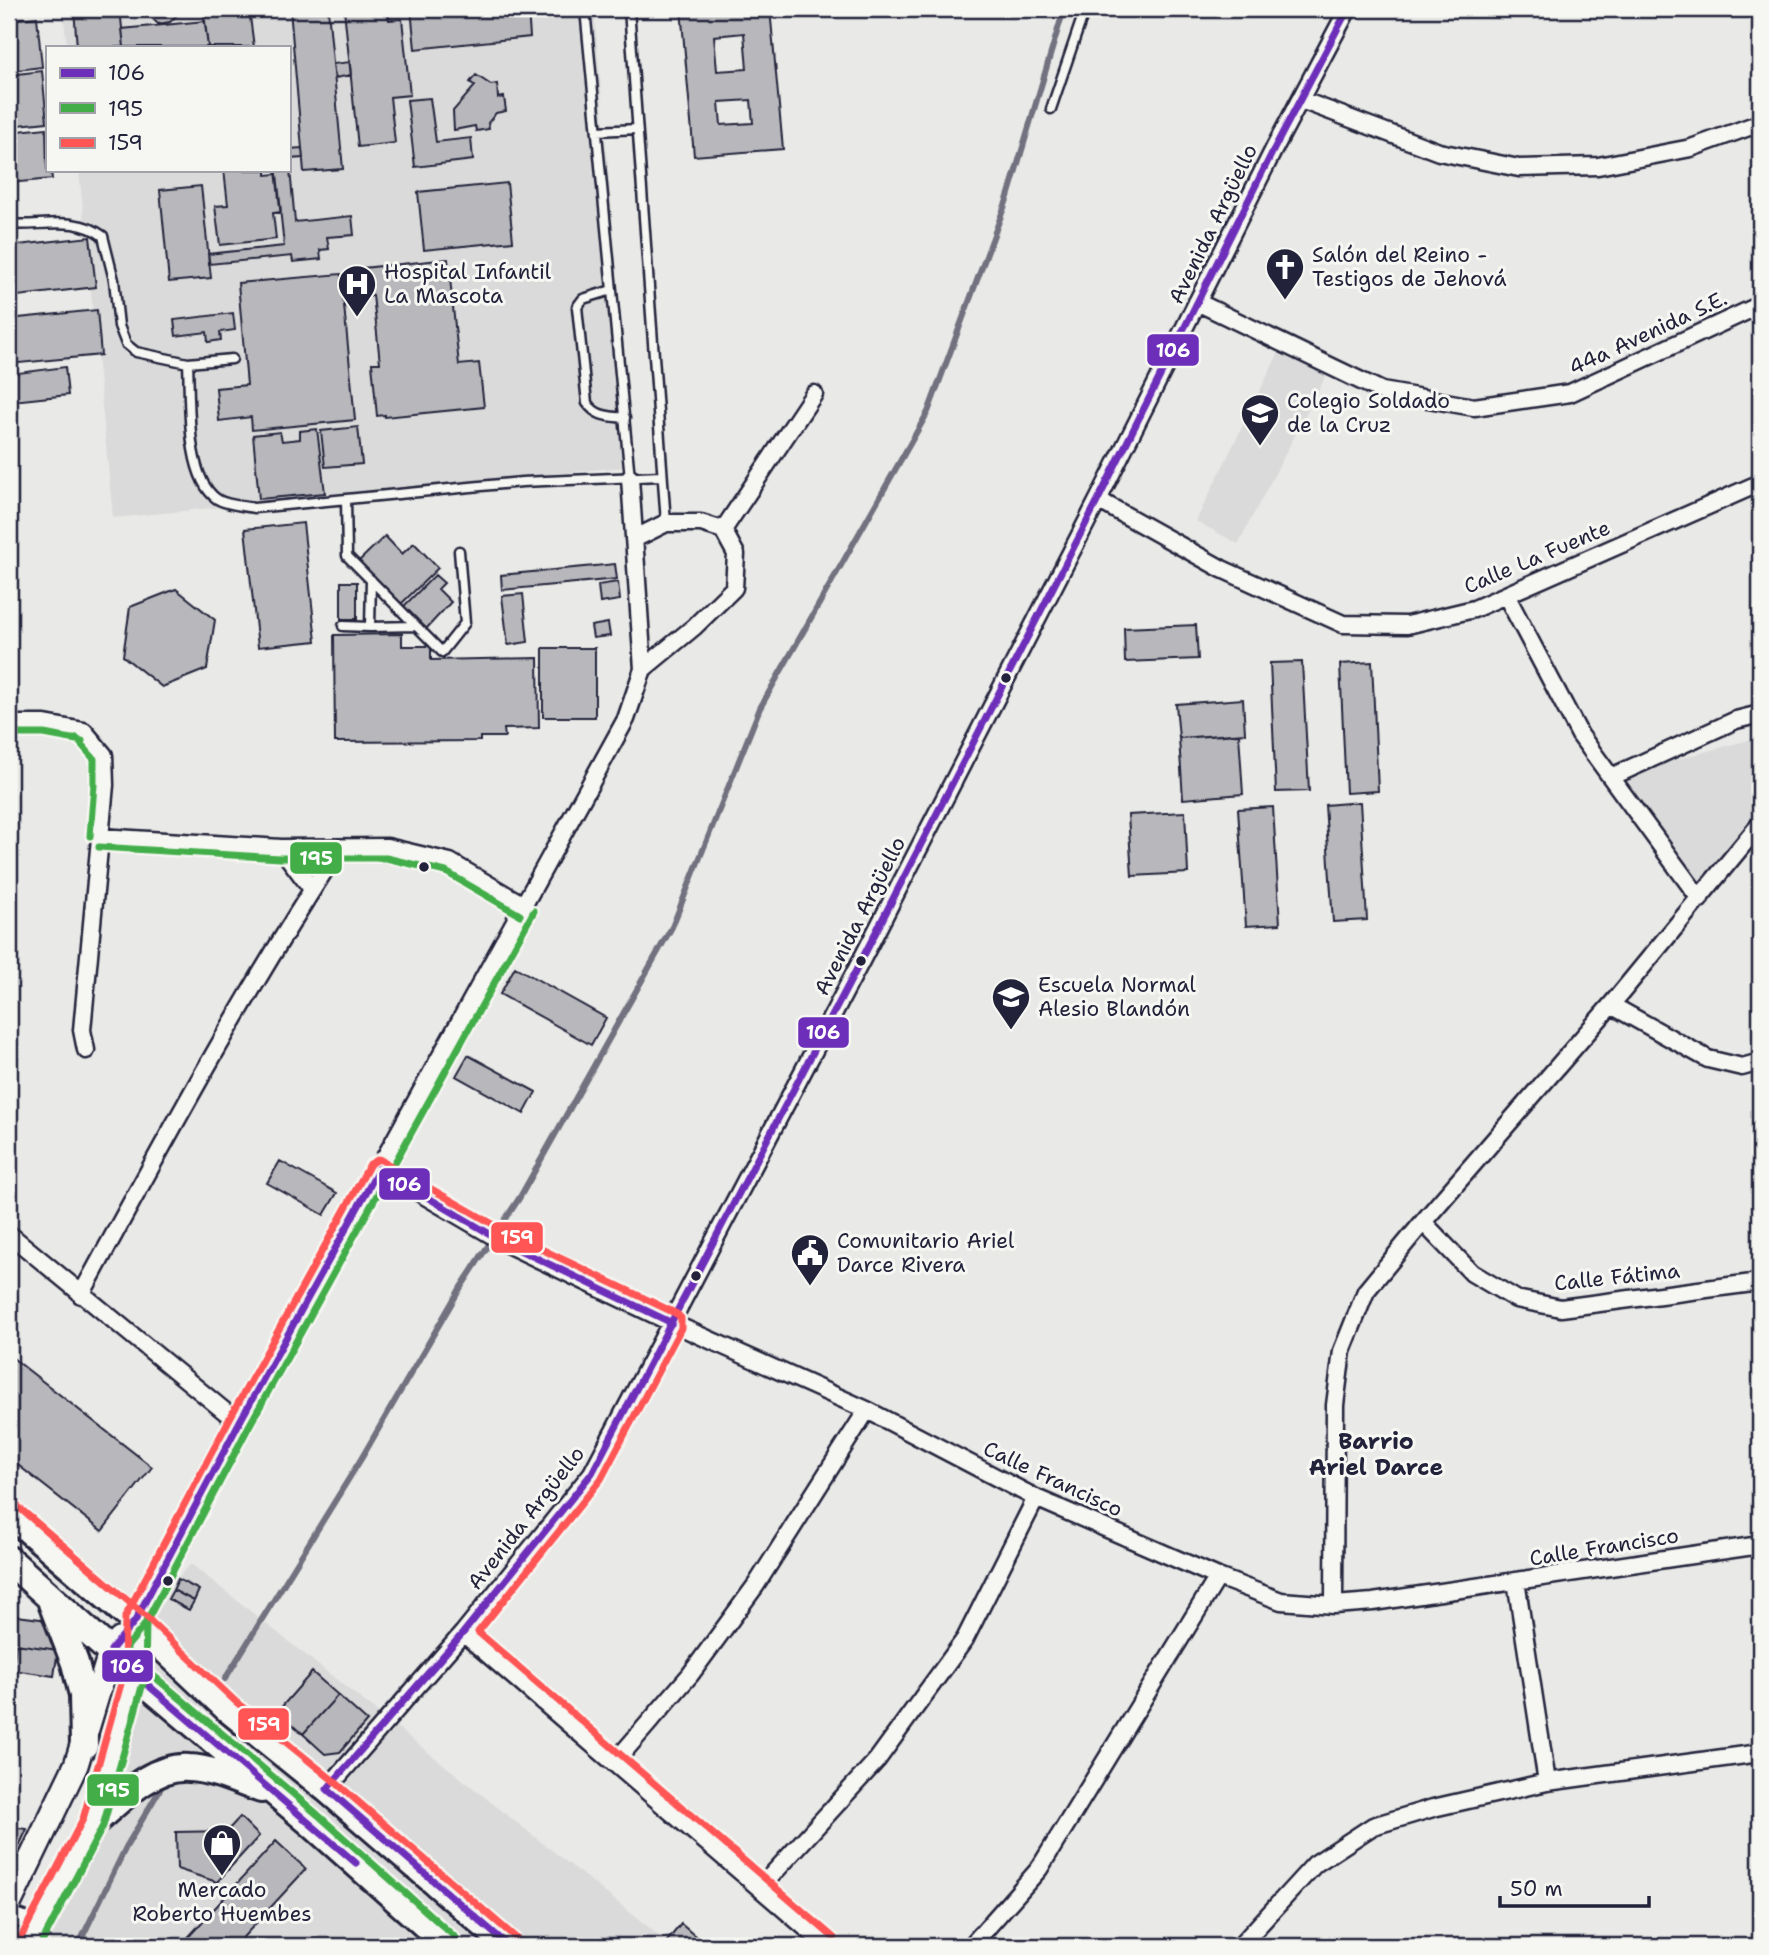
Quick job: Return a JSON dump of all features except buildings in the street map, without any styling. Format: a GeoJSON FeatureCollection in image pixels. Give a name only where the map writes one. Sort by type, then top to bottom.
{"type":"FeatureCollection","features":[{"type":"Feature","properties":{"kind":"main road"},"geometry":{"type":"LineString","coordinates":[[9,1513],[135,1621],[228,1709],[327,1789],[509,1946]]}},
{"type":"Feature","properties":{"kind":"main road"},"geometry":{"type":"LineString","coordinates":[[9,1560],[442,1944]]}},
{"type":"Feature","properties":{"kind":"main road"},"geometry":{"type":"LineString","coordinates":[[50,1598],[75,1663],[83,1695],[84,1745]]}},
{"type":"Feature","properties":{"kind":"main road"},"geometry":{"type":"LineString","coordinates":[[9,1903],[76,1765],[111,1650],[135,1621]]}},
{"type":"Feature","properties":{"kind":"main road"},"geometry":{"type":"LineString","coordinates":[[28,1946],[41,1936],[93,1824],[135,1674],[135,1621]]}},
{"type":"Feature","properties":{"kind":"main road"},"geometry":{"type":"LineString","coordinates":[[93,1824],[134,1788],[159,1773],[176,1768],[202,1770],[276,1794]]}},
{"type":"Feature","properties":{"kind":"street","name":"Avenida Argüello"},"geometry":{"type":"LineString","coordinates":[[327,1789],[463,1633],[592,1473],[1098,500],[1275,147],[1348,9]]}},
{"type":"Feature","properties":{"kind":"street"},"geometry":{"type":"LineString","coordinates":[[1301,100],[1439,152],[1519,168],[1598,166],[1691,148],[1760,123]]}},
{"type":"Feature","properties":{"kind":"street","name":"44a Avenida S.E."},"geometry":{"type":"LineString","coordinates":[[1198,302],[1382,391],[1474,407],[1570,393],[1760,305]]}},
{"type":"Feature","properties":{"kind":"street"},"geometry":{"type":"LineString","coordinates":[[723,530],[814,394]]}},
{"type":"Feature","properties":{"kind":"street"},"geometry":{"type":"LineString","coordinates":[[135,1621],[239,1423],[626,719],[643,669],[630,478]]}},
{"type":"Feature","properties":{"kind":"street","name":"Calle La Fuente"},"geometry":{"type":"LineString","coordinates":[[1098,500],[1223,569],[1343,624],[1407,625],[1474,609],[1760,483]]}},
{"type":"Feature","properties":{"kind":"street"},"geometry":{"type":"LineString","coordinates":[[634,539],[666,523],[701,523],[723,530],[736,554],[734,588],[694,627],[643,669]]}},
{"type":"Feature","properties":{"kind":"street"},"geometry":{"type":"LineString","coordinates":[[1506,595],[1580,735],[1700,899]]}},
{"type":"Feature","properties":{"kind":"street"},"geometry":{"type":"LineString","coordinates":[[1611,777],[1736,720],[1760,714]]}},
{"type":"Feature","properties":{"kind":"street"},"geometry":{"type":"LineString","coordinates":[[9,724],[45,724],[84,731],[104,755],[105,785],[82,1030],[86,1050]]}},
{"type":"Feature","properties":{"kind":"street"},"geometry":{"type":"LineString","coordinates":[[1334,1605],[1335,1405],[1342,1351],[1367,1292],[1423,1222],[1611,1005],[1760,824]]}},
{"type":"Feature","properties":{"kind":"street"},"geometry":{"type":"LineString","coordinates":[[100,836],[281,848],[387,847],[450,862],[525,906]]}},
{"type":"Feature","properties":{"kind":"street"},"geometry":{"type":"LineString","coordinates":[[281,848],[312,889]]}},
{"type":"Feature","properties":{"kind":"street"},"geometry":{"type":"LineString","coordinates":[[81,1295],[166,1138],[312,889],[339,848]]}},
{"type":"Feature","properties":{"kind":"street"},"geometry":{"type":"LineString","coordinates":[[1611,1005],[1708,1059],[1742,1067],[1760,1062]]}},
{"type":"Feature","properties":{"kind":"street","name":"Calle Francisco"},"geometry":{"type":"LineString","coordinates":[[379,1168],[507,1244],[672,1323],[867,1410],[1036,1498],[1218,1577],[1281,1601],[1334,1605],[1373,1602],[1760,1545]]}},
{"type":"Feature","properties":{"kind":"street","name":"Calle Fátima"},"geometry":{"type":"LineString","coordinates":[[1423,1222],[1472,1273],[1516,1299],[1560,1308],[1760,1282]]}},
{"type":"Feature","properties":{"kind":"street"},"geometry":{"type":"LineString","coordinates":[[9,1234],[239,1423]]}},
{"type":"Feature","properties":{"kind":"street"},"geometry":{"type":"LineString","coordinates":[[614,1763],[690,1675],[756,1585],[867,1410]]}},
{"type":"Feature","properties":{"kind":"street"},"geometry":{"type":"LineString","coordinates":[[760,1888],[877,1760],[965,1639],[1036,1498]]}},
{"type":"Feature","properties":{"kind":"street"},"geometry":{"type":"LineString","coordinates":[[971,1946],[1039,1869],[1218,1577]]}},
{"type":"Feature","properties":{"kind":"street"},"geometry":{"type":"LineString","coordinates":[[1516,1581],[1546,1782]]}},
{"type":"Feature","properties":{"kind":"street"},"geometry":{"type":"LineString","coordinates":[[463,1633],[828,1946]]}},
{"type":"Feature","properties":{"kind":"street"},"geometry":{"type":"LineString","coordinates":[[1240,1946],[1315,1864],[1373,1826],[1433,1808],[1546,1782],[1760,1753]]}},
{"type":"Feature","properties":{"kind":"street"},"geometry":{"type":"LineString","coordinates":[[9,1915],[41,1936]]}},
{"type":"Feature","properties":{"kind":"lane"},"geometry":{"type":"LineString","coordinates":[[586,9],[630,478]]}},
{"type":"Feature","properties":{"kind":"lane"},"geometry":{"type":"LineString","coordinates":[[629,9],[666,523]]}},
{"type":"Feature","properties":{"kind":"lane"},"geometry":{"type":"LineString","coordinates":[[1051,109],[1085,9]]}},
{"type":"Feature","properties":{"kind":"lane"},"geometry":{"type":"LineString","coordinates":[[597,131],[637,130]]}},
{"type":"Feature","properties":{"kind":"lane"},"geometry":{"type":"LineString","coordinates":[[9,223],[76,223],[94,229],[103,236],[114,281],[120,326],[126,344],[135,352],[188,363],[232,359]]}},
{"type":"Feature","properties":{"kind":"lane"},"geometry":{"type":"LineString","coordinates":[[612,290],[583,299],[578,307],[587,403],[600,415],[625,418]]}},
{"type":"Feature","properties":{"kind":"lane"},"geometry":{"type":"LineString","coordinates":[[188,363],[194,459],[202,483],[218,501],[254,508],[522,482],[661,476]]}},
{"type":"Feature","properties":{"kind":"lane"},"geometry":{"type":"LineString","coordinates":[[346,499],[347,556],[442,652],[465,623],[459,551]]}},
{"type":"Feature","properties":{"kind":"lane"},"geometry":{"type":"LineString","coordinates":[[370,627],[371,580]]}},
{"type":"Feature","properties":{"kind":"lane"},"geometry":{"type":"LineString","coordinates":[[343,626],[416,626]]}},
{"type":"Feature","properties":{"kind":"shaded area","name":"Hospital Infantil La Mascota"},"geometry":{"type":"Polygon","coordinates":[[[63,9],[594,9],[634,466],[113,518],[79,172],[290,172],[290,46],[67,46],[63,9]]]}},
{"type":"Feature","properties":{"kind":"shaded area","name":"Colegio Soldado de la Cruz"},"geometry":{"type":"Polygon","coordinates":[[[1278,354],[1327,374],[1238,544],[1196,521],[1278,354]]]}},
{"type":"Feature","properties":{"kind":"shaded area"},"geometry":{"type":"Polygon","coordinates":[[[1760,737],[1760,827],[1700,899],[1611,777],[1760,737]]]}},
{"type":"Feature","properties":{"kind":"shaded area","name":"Mercado Roberto Huembes"},"geometry":{"type":"Polygon","coordinates":[[[191,1564],[671,1946],[26,1946],[93,1823],[135,1621],[191,1564]]]}},
{"type":"Feature","properties":{"kind":"waterway"},"geometry":{"type":"LineString","coordinates":[[225,1679],[361,1459],[461,1287],[520,1197],[672,927],[760,708],[928,412],[1008,197],[1064,9]]}},
{"type":"Feature","properties":{"kind":"waterway"},"geometry":{"type":"LineString","coordinates":[[78,1946],[126,1847],[162,1786]]}},
{"type":"Feature","properties":{"kind":"transit line","name":"106"},"geometry":{"type":"LineString","coordinates":[[509,1946],[327,1789],[463,1633],[592,1473],[861,961],[1098,500],[1275,147],[1348,9]]}},
{"type":"Feature","properties":{"kind":"transit line","name":"195"},"geometry":{"type":"LineString","coordinates":[[9,734],[44,734],[82,741]]}},
{"type":"Feature","properties":{"kind":"transit line","name":"195"},"geometry":{"type":"LineString","coordinates":[[76,738],[94,759],[90,836]]}},
{"type":"Feature","properties":{"kind":"transit line","name":"195"},"geometry":{"type":"LineString","coordinates":[[99,847],[280,858],[386,858],[446,872],[520,915]]}},
{"type":"Feature","properties":{"kind":"transit line","name":"195"},"geometry":{"type":"LineString","coordinates":[[456,1938],[125,1649],[144,1626],[248,1428],[534,911]]}},
{"type":"Feature","properties":{"kind":"transit line","name":"159"},"geometry":{"type":"LineString","coordinates":[[19,1941],[83,1819],[124,1673],[125,1617],[230,1418],[370,1164],[379,1159],[512,1235],[681,1318],[681,1328],[601,1479],[478,1632],[834,1938]]}},
{"type":"Feature","properties":{"kind":"transit line","name":"106"},"geometry":{"type":"LineString","coordinates":[[356,1863],[135,1674],[111,1650],[135,1621],[239,1423],[379,1169],[507,1244],[672,1323]]}},
{"type":"Feature","properties":{"kind":"transit line","name":"159"},"geometry":{"type":"LineString","coordinates":[[16,1505],[142,1613],[235,1701],[334,1781],[516,1938]]}},
{"type":"Feature","properties":{"kind":"transit line","name":"195"},"geometry":{"type":"LineString","coordinates":[[40,1946],[103,1826],[145,1676],[146,1622]]}},
{"type":"Feature","properties":{"kind":"place","name":"Salón del Reino - Testigos de Jehová"},"geometry":{"type":"Point","coordinates":[1285,301]}},
{"type":"Feature","properties":{"kind":"place","name":"Hospital Infantil La Mascota"},"geometry":{"type":"Point","coordinates":[357,318]}},
{"type":"Feature","properties":{"kind":"place","name":"Colegio Soldado de la Cruz"},"geometry":{"type":"Point","coordinates":[1260,447]}},
{"type":"Feature","properties":{"kind":"place","name":"Escuela Normal Alesio Blandón"},"geometry":{"type":"Point","coordinates":[1011,1031]}},
{"type":"Feature","properties":{"kind":"place","name":"Comunitario Ariel Darce Rivera"},"geometry":{"type":"Point","coordinates":[810,1287]}},
{"type":"Feature","properties":{"kind":"place","name":"Mercado Roberto Huembes"},"geometry":{"type":"Point","coordinates":[222,1877]}},
{"type":"Feature","properties":{"kind":"district","name":"Barrio Ariel Darce"},"geometry":{"type":"Point","coordinates":[1376,1454]}}]}
